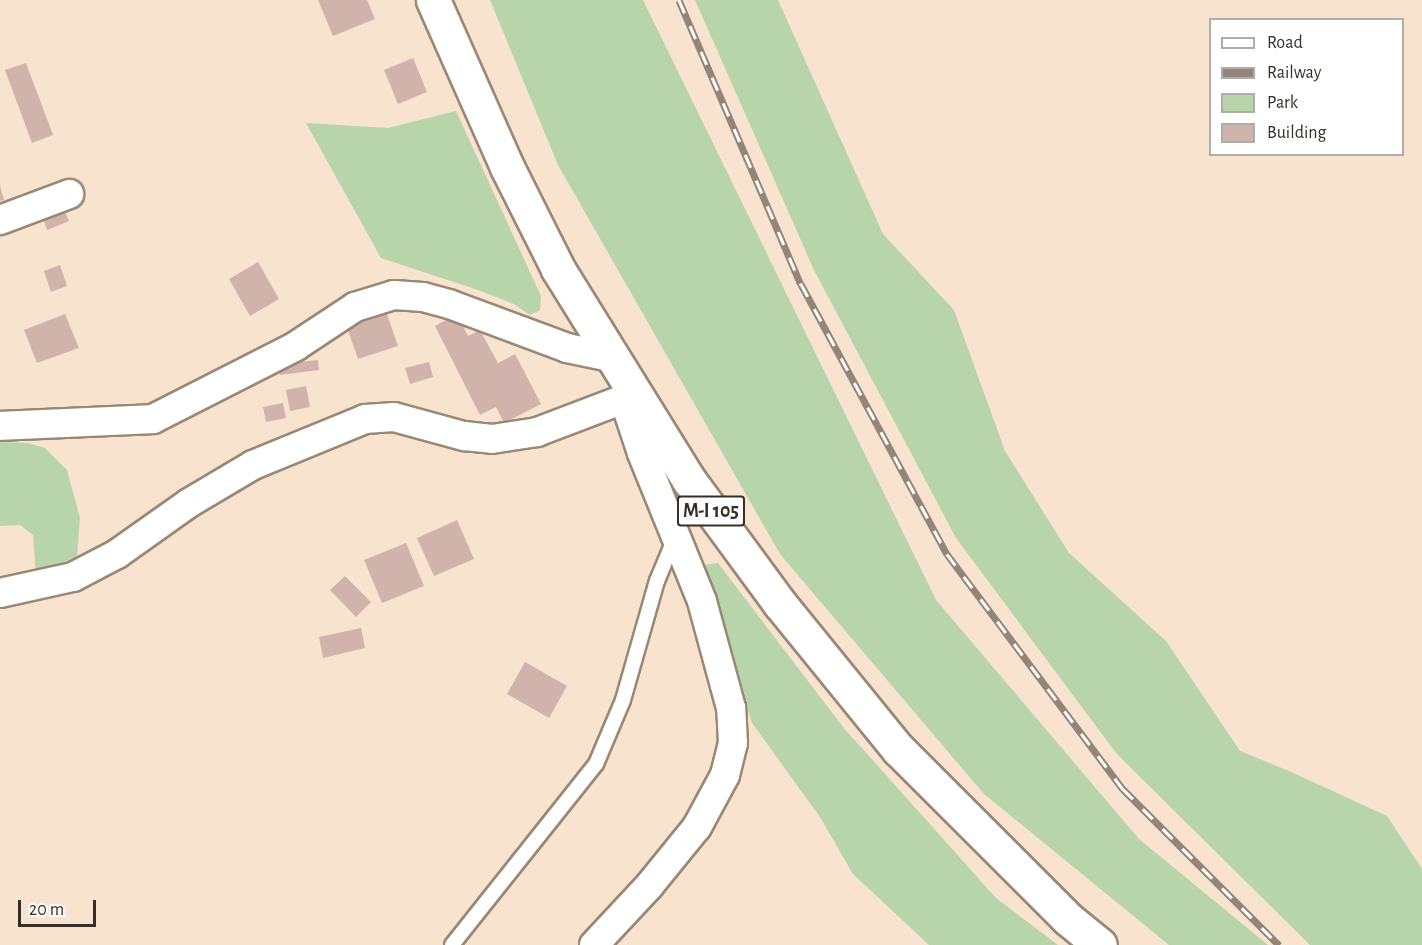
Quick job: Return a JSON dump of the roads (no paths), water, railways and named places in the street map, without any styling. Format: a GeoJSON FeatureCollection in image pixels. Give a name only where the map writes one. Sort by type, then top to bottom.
{"type":"FeatureCollection","features":[{"type":"Feature","properties":{"kind":"main road","name":"M-I 105"},"geometry":{"type":"LineString","coordinates":[[433,0],[507,167],[558,269],[615,358],[628,393],[689,480],[780,604],[898,749],[979,833],[1068,919],[1100,945]]}},
{"type":"Feature","properties":{"kind":"street"},"geometry":{"type":"LineString","coordinates":[[0,220],[69,194]]}},
{"type":"Feature","properties":{"kind":"street"},"geometry":{"type":"LineString","coordinates":[[0,426],[153,419],[296,346],[355,307],[394,295],[423,297],[449,304],[567,348],[615,358]]}},
{"type":"Feature","properties":{"kind":"street"},"geometry":{"type":"LineString","coordinates":[[0,592],[73,577],[117,554],[189,503],[253,465],[365,419],[394,417],[464,436],[492,439],[545,429],[628,393],[676,537],[702,601],[726,688],[733,726],[730,761],[707,812],[681,848],[594,945]]}},
{"type":"Feature","properties":{"kind":"lane"},"geometry":{"type":"LineString","coordinates":[[452,945],[596,764],[623,700],[657,581],[676,537]]}},
{"type":"Feature","properties":{"kind":"railway"},"geometry":{"type":"LineString","coordinates":[[679,0],[801,284],[947,554],[1123,789],[1279,945]]}}]}
